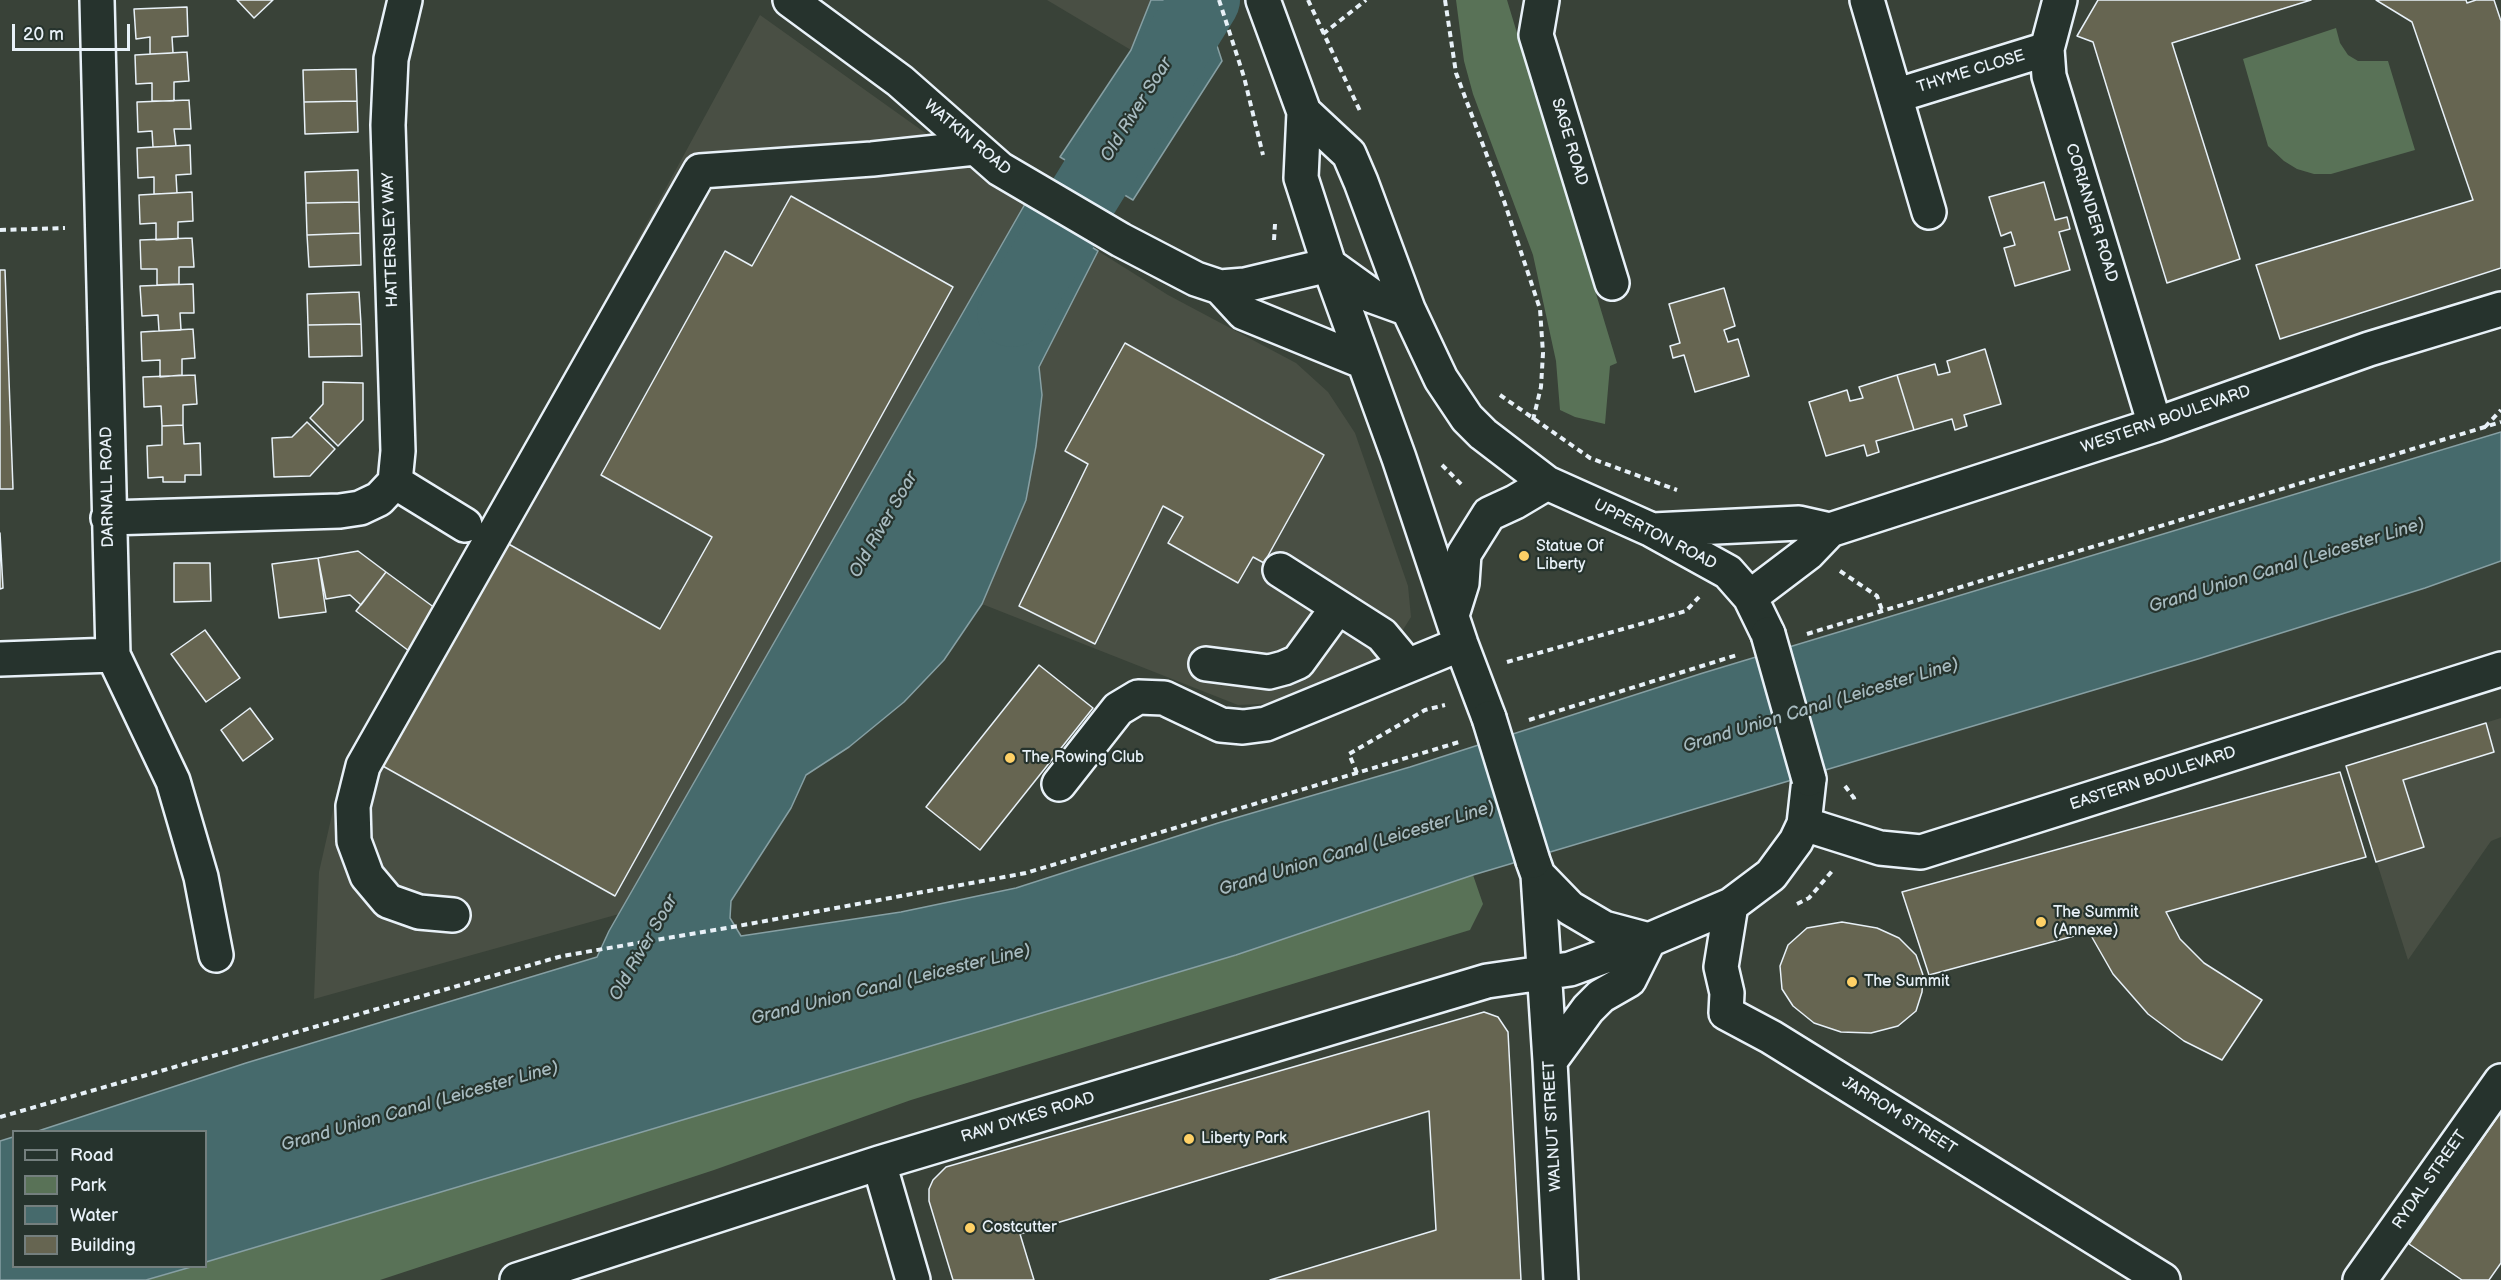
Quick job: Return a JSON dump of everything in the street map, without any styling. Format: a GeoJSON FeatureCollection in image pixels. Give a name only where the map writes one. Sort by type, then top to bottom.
{"type":"FeatureCollection","features":[{"type":"Feature","properties":{"kind":"street","name":"DARNALL ROAD"},"geometry":{"type":"LineString","coordinates":[[97,0],[113,655],[173,781],[201,877],[216,955]]}},
{"type":"Feature","properties":{"kind":"street","name":"HATTERSLEY WAY"},"geometry":{"type":"LineString","coordinates":[[395,482],[398,451],[388,125],[391,58],[405,0]]}},
{"type":"Feature","properties":{"kind":"street","name":"WATKIN ROAD"},"geometry":{"type":"LineString","coordinates":[[790,0],[900,81],[1000,169],[1121,240],[1196,279],[1221,287],[1267,281],[1329,265]]}},
{"type":"Feature","properties":{"kind":"street","name":"UPPERTON ROAD"},"geometry":{"type":"LineString","coordinates":[[1263,0],[1304,112],[1301,178],[1329,265],[1489,718],[1536,868],[1545,973],[1570,969],[1649,940],[1731,905],[1771,875],[1796,841],[1804,824],[1809,779],[1756,644],[1750,597],[1728,572],[1652,530],[1547,483],[1483,434],[1467,418],[1441,379],[1408,309],[1348,154],[1304,112]]}},
{"type":"Feature","properties":{"kind":"street","name":"SAGE ROAD"},"geometry":{"type":"LineString","coordinates":[[1542,0],[1536,35],[1612,283]]}},
{"type":"Feature","properties":{"kind":"street","name":"THYME CLOSE"},"geometry":{"type":"LineString","coordinates":[[1867,0],[1929,212]]}},
{"type":"Feature","properties":{"kind":"street","name":"CORIANDER ROAD"},"geometry":{"type":"LineString","coordinates":[[2060,0],[2047,49],[2049,76],[2155,425]]}},
{"type":"Feature","properties":{"kind":"street","name":"THYME CLOSE"},"geometry":{"type":"LineString","coordinates":[[1895,96],[2047,49]]}},
{"type":"Feature","properties":{"kind":"street"},"geometry":{"type":"LineString","coordinates":[[453,915],[419,912],[388,901],[367,876],[354,841],[353,806],[363,766],[700,171],[872,159],[975,148]]}},
{"type":"Feature","properties":{"kind":"street"},"geometry":{"type":"LineString","coordinates":[[1329,265],[1372,296],[1408,309]]}},
{"type":"Feature","properties":{"kind":"street","name":"WATKIN ROAD"},"geometry":{"type":"LineString","coordinates":[[1221,287],[1244,313],[1364,362]]}},
{"type":"Feature","properties":{"kind":"street","name":"WESTERN BOULEVARD"},"geometry":{"type":"LineString","coordinates":[[1750,597],[1808,553],[1830,530],[2155,425],[2369,349],[2501,309]]}},
{"type":"Feature","properties":{"kind":"street"},"geometry":{"type":"LineString","coordinates":[[108,518],[340,511],[360,508],[379,499],[395,482],[465,525]]}},
{"type":"Feature","properties":{"kind":"street"},"geometry":{"type":"LineString","coordinates":[[1059,784],[1118,709],[1138,697],[1164,698],[1221,725],[1243,727],[1266,724],[1461,644],[1464,554],[1489,514],[1547,483]]}},
{"type":"Feature","properties":{"kind":"street"},"geometry":{"type":"LineString","coordinates":[[1652,530],[1799,523],[1830,530]]}},
{"type":"Feature","properties":{"kind":"street"},"geometry":{"type":"LineString","coordinates":[[1280,570],[1382,634],[1407,665]]}},
{"type":"Feature","properties":{"kind":"street"},"geometry":{"type":"LineString","coordinates":[[1206,664],[1269,672],[1284,668],[1298,662],[1338,608]]}},
{"type":"Feature","properties":{"kind":"street"},"geometry":{"type":"LineString","coordinates":[[0,659],[113,655]]}},
{"type":"Feature","properties":{"kind":"street","name":"EASTERN BOULEVARD"},"geometry":{"type":"LineString","coordinates":[[1804,824],[1880,848],[1921,852],[2501,669]]}},
{"type":"Feature","properties":{"kind":"street","name":"UPPERTON ROAD"},"geometry":{"type":"LineString","coordinates":[[1536,868],[1570,908],[1604,928],[1649,940]]}},
{"type":"Feature","properties":{"kind":"street","name":"JARROM STREET"},"geometry":{"type":"LineString","coordinates":[[1731,905],[1721,967],[1726,993],[1726,1013],[1771,1037],[2163,1280]]}},
{"type":"Feature","properties":{"kind":"street"},"geometry":{"type":"LineString","coordinates":[[1550,1061],[1587,1009],[1601,996],[1629,980],[1649,940]]}},
{"type":"Feature","properties":{"kind":"street","name":"WALNUT STREET"},"geometry":{"type":"LineString","coordinates":[[1545,973],[1561,1280]]}},
{"type":"Feature","properties":{"kind":"street","name":"RAW DYKES ROAD"},"geometry":{"type":"LineString","coordinates":[[517,1280],[879,1162],[1487,981],[1545,973]]}},
{"type":"Feature","properties":{"kind":"street","name":"RYDAL STREET"},"geometry":{"type":"LineString","coordinates":[[2360,1280],[2501,1081]]}},
{"type":"Feature","properties":{"kind":"street"},"geometry":{"type":"LineString","coordinates":[[879,1162],[913,1280]]}},
{"type":"Feature","properties":{"kind":"path"},"geometry":{"type":"LineString","coordinates":[[1219,0],[1244,77]]}},
{"type":"Feature","properties":{"kind":"path"},"geometry":{"type":"LineString","coordinates":[[1308,0],[1311,11]]}},
{"type":"Feature","properties":{"kind":"path"},"geometry":{"type":"LineString","coordinates":[[1323,34],[1366,0]]}},
{"type":"Feature","properties":{"kind":"path"},"geometry":{"type":"LineString","coordinates":[[1444,0],[1456,73],[1540,309],[1543,353],[1541,387],[1533,420]]}},
{"type":"Feature","properties":{"kind":"path"},"geometry":{"type":"LineString","coordinates":[[0,230],[102,227]]}},
{"type":"Feature","properties":{"kind":"path"},"geometry":{"type":"LineString","coordinates":[[1510,404],[1590,458],[1688,494]]}},
{"type":"Feature","properties":{"kind":"path"},"geometry":{"type":"LineString","coordinates":[[2485,427],[2501,410]]}},
{"type":"Feature","properties":{"kind":"path"},"geometry":{"type":"LineString","coordinates":[[1802,635],[2501,422]]}},
{"type":"Feature","properties":{"kind":"path"},"geometry":{"type":"LineString","coordinates":[[1835,568],[1877,597],[1882,610]]}},
{"type":"Feature","properties":{"kind":"path"},"geometry":{"type":"LineString","coordinates":[[1461,644],[1686,611],[1704,590],[1728,572]]}},
{"type":"Feature","properties":{"kind":"path"},"geometry":{"type":"LineString","coordinates":[[1528,720],[1756,644]]}},
{"type":"Feature","properties":{"kind":"path"},"geometry":{"type":"LineString","coordinates":[[1357,773],[1349,754],[1425,710]]}},
{"type":"Feature","properties":{"kind":"path"},"geometry":{"type":"LineString","coordinates":[[0,1117],[562,956],[1026,873],[1460,741]]}},
{"type":"Feature","properties":{"kind":"path"},"geometry":{"type":"LineString","coordinates":[[1789,909],[1809,898],[1844,858],[1856,812],[1854,798],[1842,782]]}},
{"type":"Feature","properties":{"kind":"shaded area"},"geometry":{"type":"Polygon","coordinates":[[[1047,0],[1151,0],[1131,50],[1047,0]]]}},
{"type":"Feature","properties":{"kind":"shaded area"},"geometry":{"type":"Polygon","coordinates":[[[760,15],[1025,204],[619,914],[314,999],[319,872],[343,766],[394,688],[760,15]]]}},
{"type":"Feature","properties":{"kind":"shaded area"},"geometry":{"type":"Polygon","coordinates":[[[1098,251],[1168,295],[1296,363],[1328,392],[1355,433],[1408,586],[1411,617],[1379,668],[1283,703],[1238,705],[982,604],[1026,500],[1042,395],[1039,367],[1098,251]]]}},
{"type":"Feature","properties":{"kind":"shaded area"},"geometry":{"type":"Polygon","coordinates":[[[2501,718],[2501,837],[2491,841],[2408,960],[2346,766],[2501,718]]]}},
{"type":"Feature","properties":{"kind":"green space"},"geometry":{"type":"Polygon","coordinates":[[[1456,0],[1507,0],[1617,363],[1610,366],[1605,424],[1575,417],[1560,410],[1556,361],[1533,255],[1473,94],[1464,61],[1456,0]]]}},
{"type":"Feature","properties":{"kind":"green space"},"geometry":{"type":"Polygon","coordinates":[[[2336,28],[2340,43],[2348,55],[2358,61],[2388,61],[2415,150],[2331,174],[2314,174],[2297,169],[2284,161],[2268,146],[2243,59],[2336,28]]]}},
{"type":"Feature","properties":{"kind":"green space"},"geometry":{"type":"Polygon","coordinates":[[[1473,875],[1483,904],[1470,930],[911,1100],[714,1170],[380,1280],[146,1280],[188,1268],[207,1268],[207,1262],[1236,955],[1473,875]]]}},
{"type":"Feature","properties":{"kind":"water"},"geometry":{"type":"Polygon","coordinates":[[[1151,0],[1202,0],[1222,61],[1133,200],[1060,157],[1131,50],[1151,0]]]}},
{"type":"Feature","properties":{"kind":"water","name":"Grand Union Canal (Leicester Line)"},"geometry":{"type":"Polygon","coordinates":[[[1025,204],[1098,251],[1039,367],[1042,395],[1026,500],[982,604],[944,660],[904,702],[849,747],[806,775],[791,808],[731,901],[730,918],[741,936],[901,912],[1016,888],[1218,823],[1410,767],[1703,673],[2501,432],[2501,561],[2425,588],[2198,659],[1473,875],[1236,955],[207,1262],[207,1130],[41,1130],[246,1063],[597,957],[609,931],[1025,204]]]}},
{"type":"Feature","properties":{"kind":"water"},"geometry":{"type":"Polygon","coordinates":[[[12,1137],[12,1268],[188,1268],[146,1280],[0,1280],[0,1141],[12,1137]]]}},
{"type":"Feature","properties":{"kind":"building"},"geometry":{"type":"Polygon","coordinates":[[[237,0],[273,0],[254,18],[237,0]]]}},
{"type":"Feature","properties":{"kind":"building"},"geometry":{"type":"Polygon","coordinates":[[[2098,0],[2311,0],[2172,43],[2240,259],[2167,283],[2093,42],[2077,36],[2098,0]]]}},
{"type":"Feature","properties":{"kind":"building"},"geometry":{"type":"Polygon","coordinates":[[[2376,0],[2466,0],[2467,3],[2476,0],[2494,0],[2501,21],[2501,268],[2280,339],[2256,265],[2473,200],[2412,22],[2376,0]]]}},
{"type":"Feature","properties":{"kind":"building"},"geometry":{"type":"Polygon","coordinates":[[[187,7],[188,36],[172,37],[173,53],[150,54],[150,37],[136,39],[134,9],[187,7]]]}},
{"type":"Feature","properties":{"kind":"building"},"geometry":{"type":"Polygon","coordinates":[[[187,52],[189,81],[174,82],[174,101],[152,101],[152,83],[136,84],[135,55],[187,52]]]}},
{"type":"Feature","properties":{"kind":"building"},"geometry":{"type":"Polygon","coordinates":[[[356,69],[357,101],[304,102],[303,70],[356,69]]]}},
{"type":"Feature","properties":{"kind":"building"},"geometry":{"type":"Polygon","coordinates":[[[189,100],[191,129],[174,129],[176,146],[153,147],[152,131],[138,132],[137,102],[189,100]]]}},
{"type":"Feature","properties":{"kind":"building"},"geometry":{"type":"Polygon","coordinates":[[[357,101],[358,132],[305,134],[304,102],[357,101]]]}},
{"type":"Feature","properties":{"kind":"building"},"geometry":{"type":"Polygon","coordinates":[[[190,145],[191,174],[176,175],[177,193],[154,194],[154,177],[138,178],[137,148],[190,145]]]}},
{"type":"Feature","properties":{"kind":"building"},"geometry":{"type":"Polygon","coordinates":[[[358,170],[359,202],[306,203],[305,172],[358,170]]]}},
{"type":"Feature","properties":{"kind":"building"},"geometry":{"type":"Polygon","coordinates":[[[2044,182],[2055,220],[2067,217],[2070,229],[2059,232],[2070,270],[2015,286],[2004,248],[2015,245],[2011,232],[2001,236],[1989,197],[2044,182]]]}},
{"type":"Feature","properties":{"kind":"building"},"geometry":{"type":"Polygon","coordinates":[[[192,192],[193,221],[178,222],[178,239],[156,240],[156,223],[140,224],[139,195],[192,192]]]}},
{"type":"Feature","properties":{"kind":"building"},"geometry":{"type":"Polygon","coordinates":[[[791,196],[953,287],[615,896],[381,765],[505,542],[660,629],[712,537],[601,475],[725,251],[752,266],[791,196]]]}},
{"type":"Feature","properties":{"kind":"building"},"geometry":{"type":"Polygon","coordinates":[[[359,202],[360,233],[307,235],[306,203],[359,202]]]}},
{"type":"Feature","properties":{"kind":"building"},"geometry":{"type":"Polygon","coordinates":[[[360,233],[361,265],[309,267],[307,235],[360,233]]]}},
{"type":"Feature","properties":{"kind":"building"},"geometry":{"type":"Polygon","coordinates":[[[192,238],[194,267],[179,267],[179,284],[157,285],[157,269],[141,269],[140,240],[192,238]]]}},
{"type":"Feature","properties":{"kind":"building"},"geometry":{"type":"Polygon","coordinates":[[[0,270],[5,270],[13,489],[0,489],[0,270]]]}},
{"type":"Feature","properties":{"kind":"building"},"geometry":{"type":"Polygon","coordinates":[[[193,284],[194,313],[180,313],[181,330],[159,331],[158,315],[142,316],[140,286],[193,284]]]}},
{"type":"Feature","properties":{"kind":"building"},"geometry":{"type":"Polygon","coordinates":[[[1724,288],[1735,326],[1724,330],[1728,342],[1738,339],[1749,376],[1695,392],[1684,355],[1673,358],[1670,346],[1680,343],[1669,304],[1724,288]]]}},
{"type":"Feature","properties":{"kind":"building"},"geometry":{"type":"Polygon","coordinates":[[[359,292],[361,324],[308,325],[307,294],[359,292]]]}},
{"type":"Feature","properties":{"kind":"building"},"geometry":{"type":"Polygon","coordinates":[[[361,324],[362,356],[309,357],[308,325],[361,324]]]}},
{"type":"Feature","properties":{"kind":"building"},"geometry":{"type":"Polygon","coordinates":[[[193,329],[195,358],[182,359],[182,375],[160,377],[160,360],[142,361],[141,332],[193,329]]]}},
{"type":"Feature","properties":{"kind":"building"},"geometry":{"type":"Polygon","coordinates":[[[1125,343],[1324,455],[1264,563],[1253,557],[1238,583],[1168,543],[1183,517],[1163,506],[1095,644],[1019,606],[1088,464],[1065,451],[1125,343]]]}},
{"type":"Feature","properties":{"kind":"building"},"geometry":{"type":"Polygon","coordinates":[[[1985,349],[2001,404],[1964,415],[1967,426],[1955,430],[1952,419],[1914,430],[1897,375],[1935,364],[1938,375],[1950,372],[1947,361],[1985,349]]]}},
{"type":"Feature","properties":{"kind":"building"},"geometry":{"type":"Polygon","coordinates":[[[195,375],[197,404],[183,405],[183,425],[162,426],[161,406],[144,407],[143,377],[195,375]]]}},
{"type":"Feature","properties":{"kind":"building"},"geometry":{"type":"Polygon","coordinates":[[[1897,375],[1914,430],[1876,441],[1879,452],[1867,456],[1864,445],[1826,456],[1809,402],[1847,390],[1850,401],[1863,398],[1859,387],[1897,375]]]}},
{"type":"Feature","properties":{"kind":"building"},"geometry":{"type":"Polygon","coordinates":[[[323,382],[363,383],[363,420],[338,446],[310,418],[323,404],[323,382]]]}},
{"type":"Feature","properties":{"kind":"building"},"geometry":{"type":"Polygon","coordinates":[[[307,422],[335,449],[310,476],[274,477],[272,438],[292,437],[307,422]]]}},
{"type":"Feature","properties":{"kind":"building"},"geometry":{"type":"Polygon","coordinates":[[[183,425],[184,444],[200,443],[201,475],[185,475],[185,482],[163,482],[163,477],[148,478],[147,446],[162,445],[162,426],[183,425]]]}},
{"type":"Feature","properties":{"kind":"building"},"geometry":{"type":"Polygon","coordinates":[[[0,533],[3,588],[0,589],[0,533]]]}},
{"type":"Feature","properties":{"kind":"building"},"geometry":{"type":"Polygon","coordinates":[[[358,551],[386,572],[361,605],[350,595],[326,599],[318,558],[358,551]]]}},
{"type":"Feature","properties":{"kind":"building"},"geometry":{"type":"Polygon","coordinates":[[[318,558],[326,612],[279,618],[272,564],[318,558]]]}},
{"type":"Feature","properties":{"kind":"building"},"geometry":{"type":"Polygon","coordinates":[[[174,563],[210,563],[211,601],[174,602],[174,563]]]}},
{"type":"Feature","properties":{"kind":"building"},"geometry":{"type":"Polygon","coordinates":[[[386,572],[439,611],[409,651],[356,611],[386,572]]]}},
{"type":"Feature","properties":{"kind":"building"},"geometry":{"type":"Polygon","coordinates":[[[205,630],[240,678],[206,702],[171,654],[205,630]]]}},
{"type":"Feature","properties":{"kind":"building","name":"The Rowing Club"},"geometry":{"type":"Polygon","coordinates":[[[1039,665],[1093,708],[980,850],[926,807],[1039,665]]]}},
{"type":"Feature","properties":{"kind":"building"},"geometry":{"type":"Polygon","coordinates":[[[250,708],[273,739],[243,761],[221,730],[250,708]]]}},
{"type":"Feature","properties":{"kind":"building"},"geometry":{"type":"Polygon","coordinates":[[[2486,723],[2494,752],[2403,780],[2424,847],[2376,862],[2346,766],[2486,723]]]}},
{"type":"Feature","properties":{"kind":"building","name":"The Summit (Annexe)"},"geometry":{"type":"Polygon","coordinates":[[[2340,772],[2366,857],[2166,912],[2180,939],[2204,963],[2262,1000],[2222,1060],[2184,1041],[2148,1014],[2113,974],[2089,932],[1929,975],[1902,892],[2340,772]]]}},
{"type":"Feature","properties":{"kind":"building","name":"The Summit"},"geometry":{"type":"Polygon","coordinates":[[[1842,922],[1877,928],[1899,938],[1916,955],[1923,975],[1922,992],[1916,1011],[1898,1026],[1871,1033],[1841,1032],[1814,1023],[1793,1006],[1782,989],[1780,966],[1788,945],[1807,928],[1842,922]]]}},
{"type":"Feature","properties":{"kind":"building","name":"Liberty Park"},"geometry":{"type":"Polygon","coordinates":[[[1484,1012],[1498,1017],[1508,1032],[1521,1280],[1270,1280],[1436,1230],[1429,1111],[1020,1234],[1034,1280],[953,1280],[929,1201],[929,1189],[933,1180],[946,1167],[1484,1012]]]}},
{"type":"Feature","properties":{"kind":"building"},"geometry":{"type":"Polygon","coordinates":[[[2501,1112],[2501,1263],[2489,1280],[2462,1280],[2409,1244],[2501,1112]]]}},
{"type":"Feature","properties":{"kind":"waterway","name":"Old River Soar"},"geometry":{"type":"LineString","coordinates":[[1012,312],[1205,0]]}},
{"type":"Feature","properties":{"kind":"place","name":"Statue Of Liberty"},"geometry":{"type":"Point","coordinates":[1524,556]}},
{"type":"Feature","properties":{"kind":"place","name":"The Rowing Club"},"geometry":{"type":"Point","coordinates":[1010,758]}},
{"type":"Feature","properties":{"kind":"place","name":"The Summit (Annexe)"},"geometry":{"type":"Point","coordinates":[2041,922]}},
{"type":"Feature","properties":{"kind":"place","name":"The Summit"},"geometry":{"type":"Point","coordinates":[1852,982]}},
{"type":"Feature","properties":{"kind":"place","name":"Liberty Park"},"geometry":{"type":"Point","coordinates":[1189,1139]}},
{"type":"Feature","properties":{"kind":"place","name":"Costcutter"},"geometry":{"type":"Point","coordinates":[970,1228]}}]}
